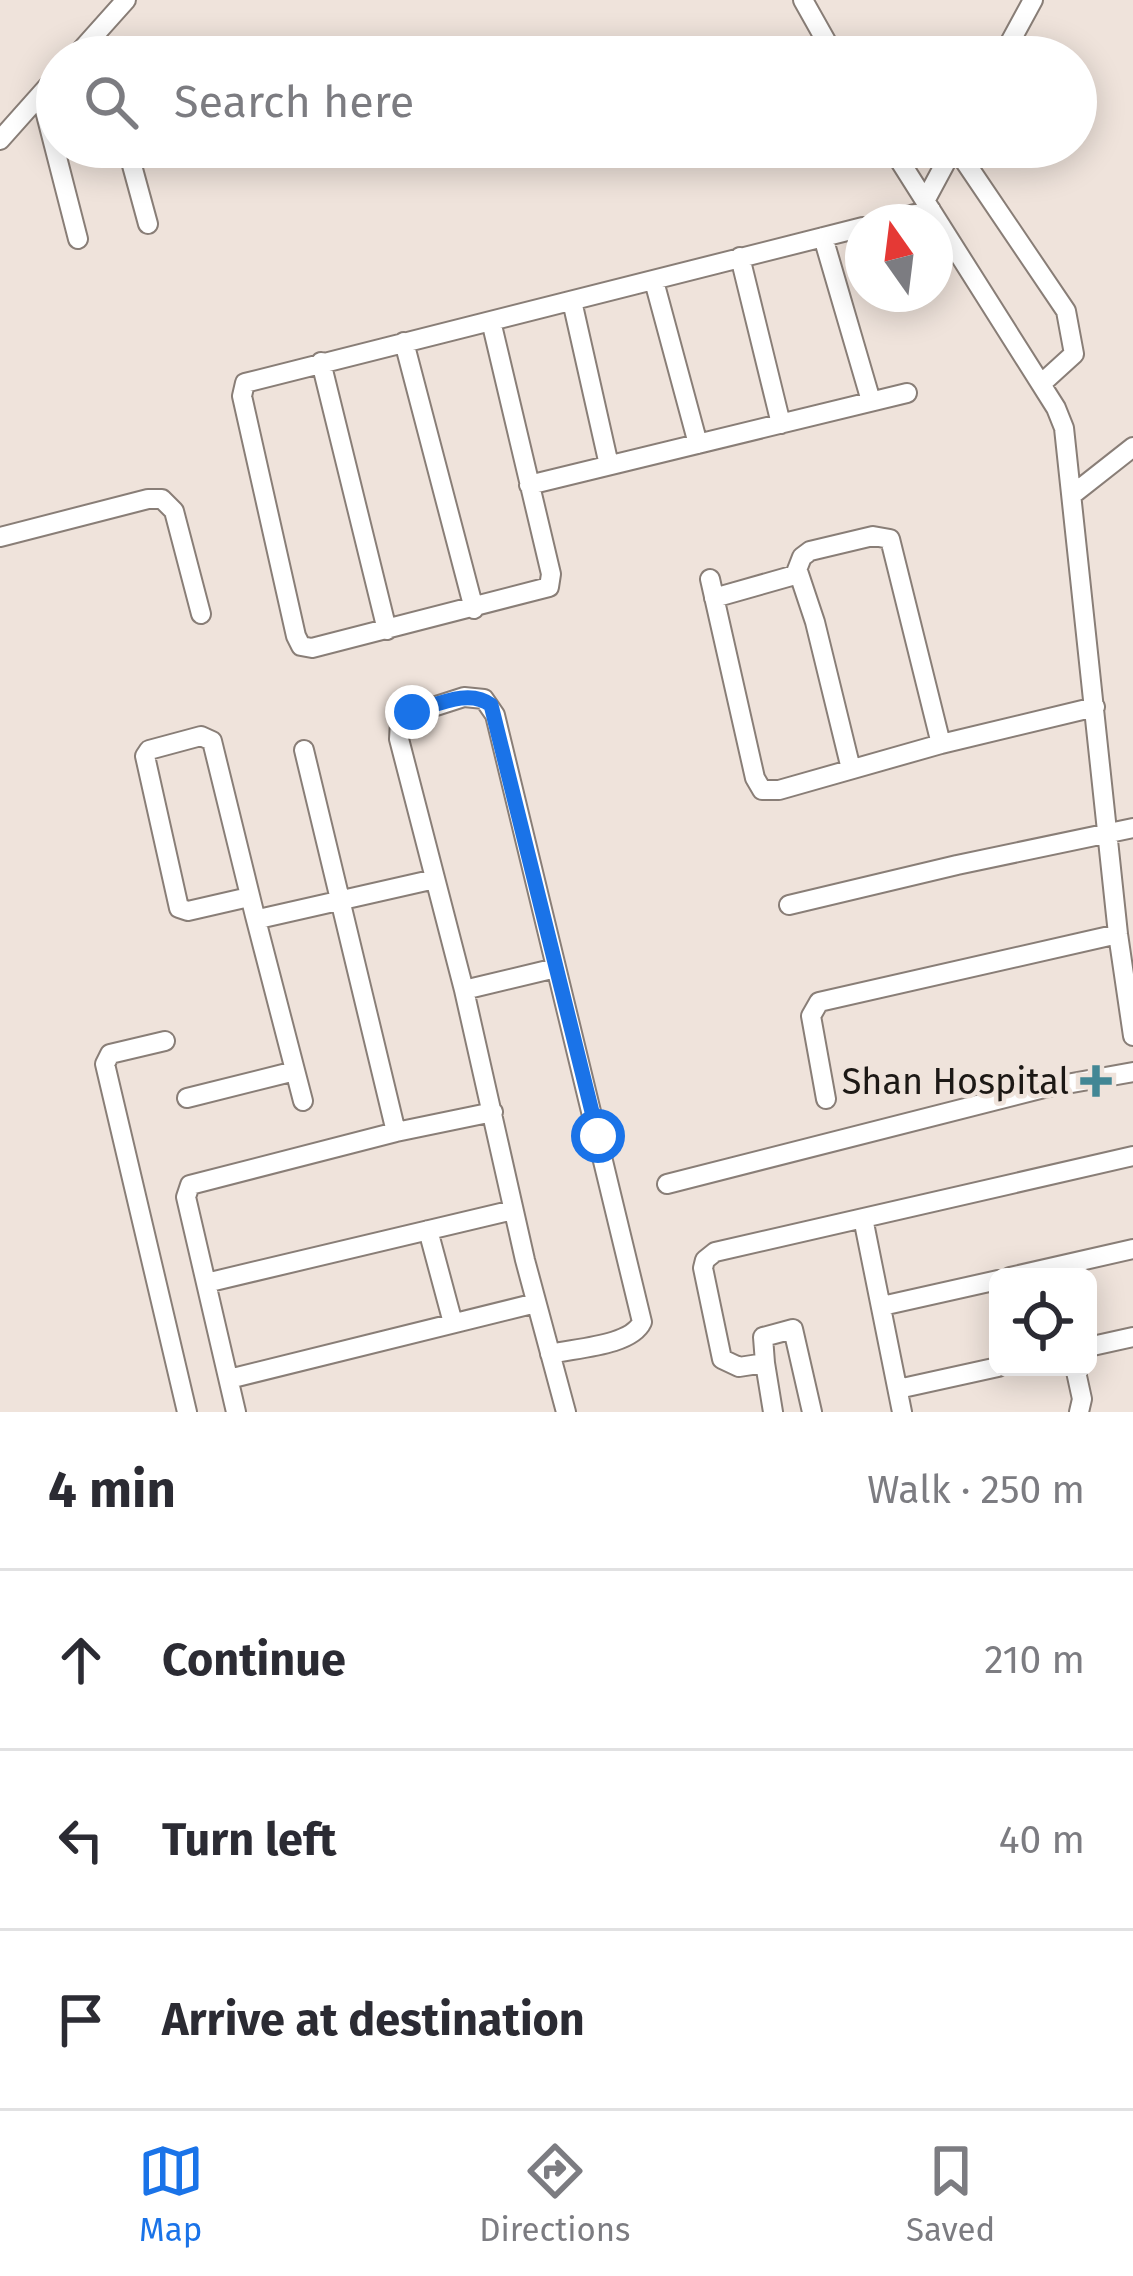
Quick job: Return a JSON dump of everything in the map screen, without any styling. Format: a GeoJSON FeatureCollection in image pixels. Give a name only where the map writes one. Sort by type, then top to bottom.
{"type":"FeatureCollection","features":[{"type":"Feature","properties":{"kind":"street"},"geometry":{"type":"LineString","coordinates":[[93,36],[126,0]]}},
{"type":"Feature","properties":{"kind":"street"},"geometry":{"type":"LineString","coordinates":[[803,0],[824,36]]}},
{"type":"Feature","properties":{"kind":"street"},"geometry":{"type":"LineString","coordinates":[[1013,36],[1033,0]]}},
{"type":"Feature","properties":{"kind":"street"},"geometry":{"type":"LineString","coordinates":[[0,140],[36,100]]}},
{"type":"Feature","properties":{"kind":"street"},"geometry":{"type":"LineString","coordinates":[[62,168],[78,239]]}},
{"type":"Feature","properties":{"kind":"street"},"geometry":{"type":"LineString","coordinates":[[133,168],[148,224]]}},
{"type":"Feature","properties":{"kind":"street"},"geometry":{"type":"LineString","coordinates":[[904,168],[927,204]]}},
{"type":"Feature","properties":{"kind":"street"},"geometry":{"type":"LineString","coordinates":[[929,204],[945,168]]}},
{"type":"Feature","properties":{"kind":"street"},"geometry":{"type":"LineString","coordinates":[[969,168],[1066,311],[1074,354],[1041,384]]}},
{"type":"Feature","properties":{"kind":"street"},"geometry":{"type":"LineString","coordinates":[[490,321],[550,574],[549,587],[388,630],[312,648],[302,646],[242,388],[250,380],[845,232]]}},
{"type":"Feature","properties":{"kind":"street"},"geometry":{"type":"LineString","coordinates":[[824,237],[872,401]]}},
{"type":"Feature","properties":{"kind":"street"},"geometry":{"type":"LineString","coordinates":[[953,245],[1064,428],[1133,1036]]}},
{"type":"Feature","properties":{"kind":"street"},"geometry":{"type":"LineString","coordinates":[[740,257],[781,424]]}},
{"type":"Feature","properties":{"kind":"street"},"geometry":{"type":"LineString","coordinates":[[654,280],[698,444]]}},
{"type":"Feature","properties":{"kind":"street"},"geometry":{"type":"LineString","coordinates":[[572,301],[609,465]]}},
{"type":"Feature","properties":{"kind":"street"},"geometry":{"type":"LineString","coordinates":[[404,342],[474,608]]}},
{"type":"Feature","properties":{"kind":"street"},"geometry":{"type":"LineString","coordinates":[[322,362],[388,630]]}},
{"type":"Feature","properties":{"kind":"street"},"geometry":{"type":"LineString","coordinates":[[529,485],[907,393]]}},
{"type":"Feature","properties":{"kind":"street"},"geometry":{"type":"LineString","coordinates":[[1072,495],[1133,448]]}},
{"type":"Feature","properties":{"kind":"street"},"geometry":{"type":"LineString","coordinates":[[0,537],[162,499],[174,511],[201,614]]}},
{"type":"Feature","properties":{"kind":"street"},"geometry":{"type":"LineString","coordinates":[[941,744],[890,539],[873,536],[810,551],[792,577],[712,588],[758,784],[770,791],[1095,707]]}},
{"type":"Feature","properties":{"kind":"street"},"geometry":{"type":"LineString","coordinates":[[798,571],[851,769]]}},
{"type":"Feature","properties":{"kind":"street"},"geometry":{"type":"LineString","coordinates":[[550,1354],[624,1337],[638,1331],[642,1322],[495,715],[484,699],[464,697],[412,712],[400,722],[399,739],[464,991],[536,1303],[550,1354],[566,1412]]}},
{"type":"Feature","properties":{"kind":"street"},"geometry":{"type":"LineString","coordinates":[[302,1101],[252,907],[212,741],[201,736],[149,750],[145,756],[179,908],[252,907],[263,918],[435,879]]}},
{"type":"Feature","properties":{"kind":"street"},"geometry":{"type":"LineString","coordinates":[[304,750],[396,1132]]}},
{"type":"Feature","properties":{"kind":"street"},"geometry":{"type":"LineString","coordinates":[[789,905],[1133,828]]}},
{"type":"Feature","properties":{"kind":"street"},"geometry":{"type":"LineString","coordinates":[[826,1099],[811,1016],[819,1002],[1118,934]]}},
{"type":"Feature","properties":{"kind":"street"},"geometry":{"type":"LineString","coordinates":[[464,991],[556,968]]}},
{"type":"Feature","properties":{"kind":"street"},"geometry":{"type":"LineString","coordinates":[[165,1041],[110,1054],[104,1064],[188,1412]]}},
{"type":"Feature","properties":{"kind":"street"},"geometry":{"type":"LineString","coordinates":[[187,1099],[295,1071]]}},
{"type":"Feature","properties":{"kind":"street"},"geometry":{"type":"LineString","coordinates":[[667,1184],[1044,1088],[1133,1072]]}},
{"type":"Feature","properties":{"kind":"street"},"geometry":{"type":"LineString","coordinates":[[236,1412],[186,1197],[190,1185],[493,1112]]}},
{"type":"Feature","properties":{"kind":"street"},"geometry":{"type":"LineString","coordinates":[[765,1363],[739,1367],[722,1359],[703,1268],[715,1252],[1133,1156]]}},
{"type":"Feature","properties":{"kind":"street"},"geometry":{"type":"LineString","coordinates":[[206,1282],[513,1210]]}},
{"type":"Feature","properties":{"kind":"street"},"geometry":{"type":"LineString","coordinates":[[863,1218],[902,1412]]}},
{"type":"Feature","properties":{"kind":"street"},"geometry":{"type":"LineString","coordinates":[[428,1230],[453,1323]]}},
{"type":"Feature","properties":{"kind":"street"},"geometry":{"type":"LineString","coordinates":[[1050,1268],[1133,1249]]}},
{"type":"Feature","properties":{"kind":"street"},"geometry":{"type":"LineString","coordinates":[[882,1306],[989,1282]]}},
{"type":"Feature","properties":{"kind":"street"},"geometry":{"type":"LineString","coordinates":[[229,1379],[536,1303]]}},
{"type":"Feature","properties":{"kind":"street"},"geometry":{"type":"LineString","coordinates":[[772,1412],[763,1337],[794,1329],[812,1412]]}},
{"type":"Feature","properties":{"kind":"street"},"geometry":{"type":"LineString","coordinates":[[1097,1345],[1133,1337]]}},
{"type":"Feature","properties":{"kind":"street"},"geometry":{"type":"LineString","coordinates":[[898,1389],[989,1369]]}},
{"type":"Feature","properties":{"kind":"street"},"geometry":{"type":"LineString","coordinates":[[1077,1376],[1082,1399],[1079,1412]]}},
{"type":"Feature","properties":{"kind":"street"},"geometry":{"type":"LineString","coordinates":[[769,1387],[807,1381]]}},
{"type":"Feature","properties":{"kind":"place","name":"Shan Hospital"},"geometry":{"type":"Point","coordinates":[1096,1081]}},
{"type":"Feature","properties":{"kind":"route"},"geometry":{"type":"LineString","coordinates":[[412,712],[464,697],[484,699],[491,705],[598,1136]]}}]}
